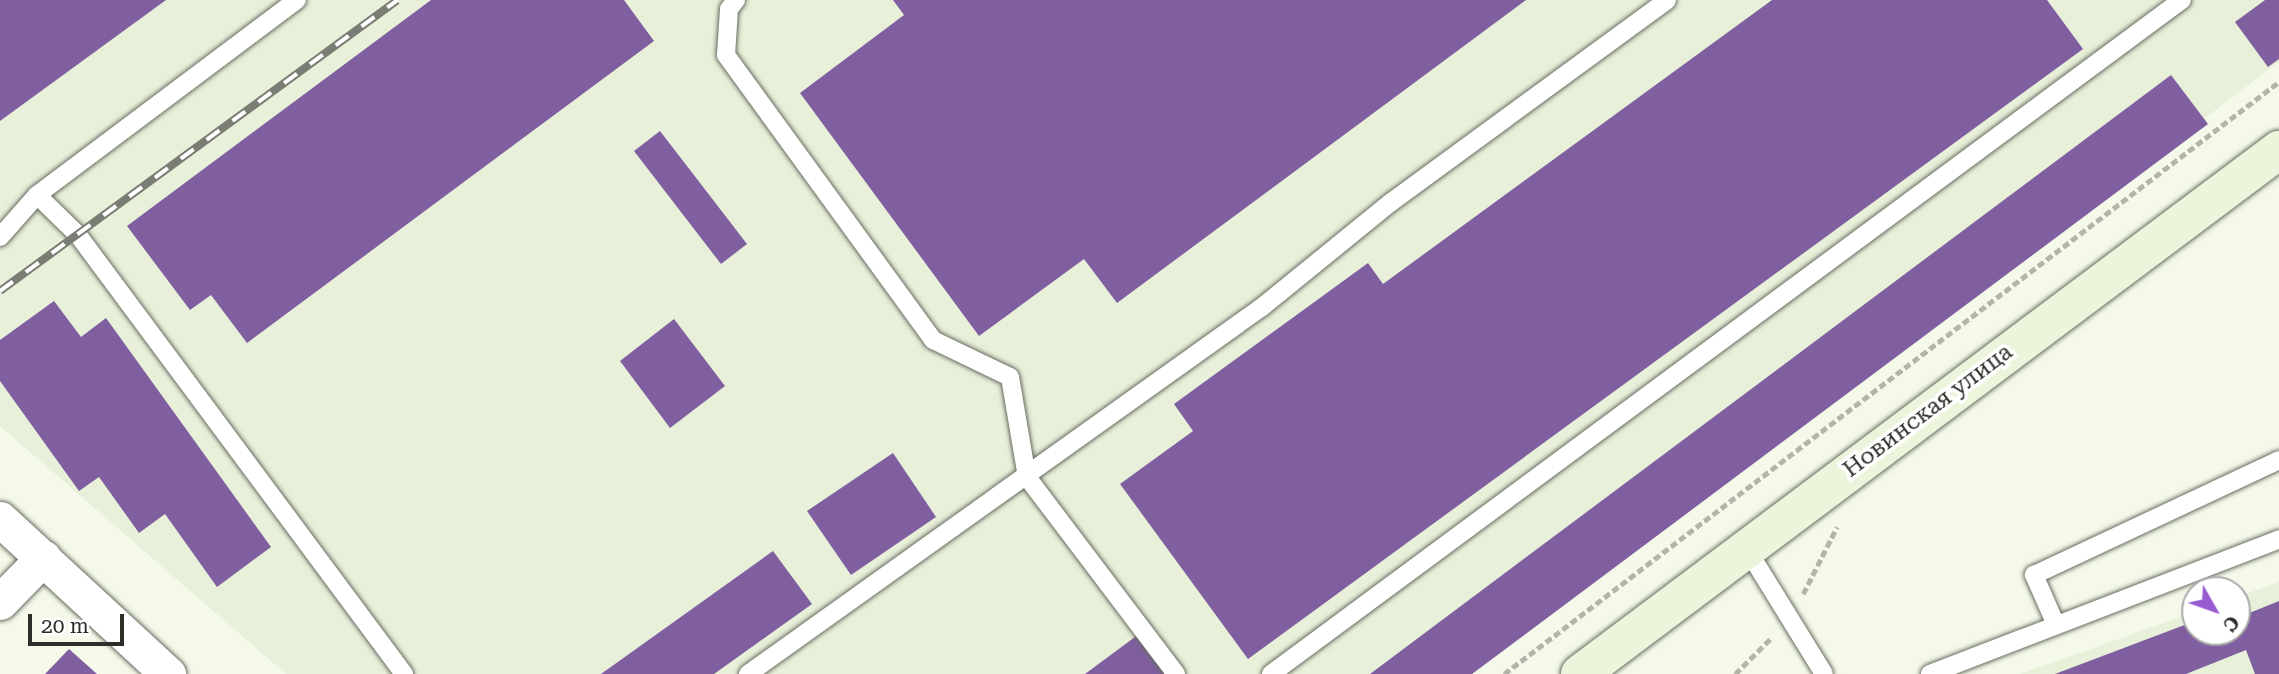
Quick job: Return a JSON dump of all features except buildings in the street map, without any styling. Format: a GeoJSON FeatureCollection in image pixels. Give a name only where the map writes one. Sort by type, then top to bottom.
{"type":"FeatureCollection","features":[{"type":"Feature","properties":{"kind":"main road","name":"Новинская улица"},"geometry":{"type":"LineString","coordinates":[[1580,674],[1745,546],[2279,150]]}},
{"type":"Feature","properties":{"kind":"street"},"geometry":{"type":"LineString","coordinates":[[0,519],[168,674]]}},
{"type":"Feature","properties":{"kind":"street"},"geometry":{"type":"LineString","coordinates":[[0,602],[43,558]]}},
{"type":"Feature","properties":{"kind":"lane"},"geometry":{"type":"LineString","coordinates":[[0,237],[37,195],[297,0]]}},
{"type":"Feature","properties":{"kind":"lane"},"geometry":{"type":"LineString","coordinates":[[736,0],[729,9],[726,55],[933,340],[1010,377],[1027,477],[1176,674]]}},
{"type":"Feature","properties":{"kind":"lane"},"geometry":{"type":"LineString","coordinates":[[748,674],[1027,477],[1667,0]]}},
{"type":"Feature","properties":{"kind":"lane"},"geometry":{"type":"LineString","coordinates":[[1270,674],[2182,0]]}},
{"type":"Feature","properties":{"kind":"lane"},"geometry":{"type":"LineString","coordinates":[[37,195],[78,235],[404,674]]}},
{"type":"Feature","properties":{"kind":"lane"},"geometry":{"type":"LineString","coordinates":[[2056,625],[2034,575],[2279,460]]}},
{"type":"Feature","properties":{"kind":"lane"},"geometry":{"type":"LineString","coordinates":[[1930,674],[2279,539]]}},
{"type":"Feature","properties":{"kind":"lane"},"geometry":{"type":"LineString","coordinates":[[1745,546],[1824,674]]}},
{"type":"Feature","properties":{"kind":"path"},"geometry":{"type":"LineString","coordinates":[[1504,674],[2279,82]]}},
{"type":"Feature","properties":{"kind":"shaded area"},"geometry":{"type":"Polygon","coordinates":[[[0,0],[2279,0],[2279,62],[1471,674],[286,674],[0,426],[0,0]]]}},
{"type":"Feature","properties":{"kind":"shaded area"},"geometry":{"type":"Polygon","coordinates":[[[2279,582],[2279,674],[2020,674],[2181,617],[2181,646],[2251,646],[2251,592],[2279,582]]]}},
{"type":"Feature","properties":{"kind":"railway"},"geometry":{"type":"LineString","coordinates":[[0,291],[397,0]]}}]}
